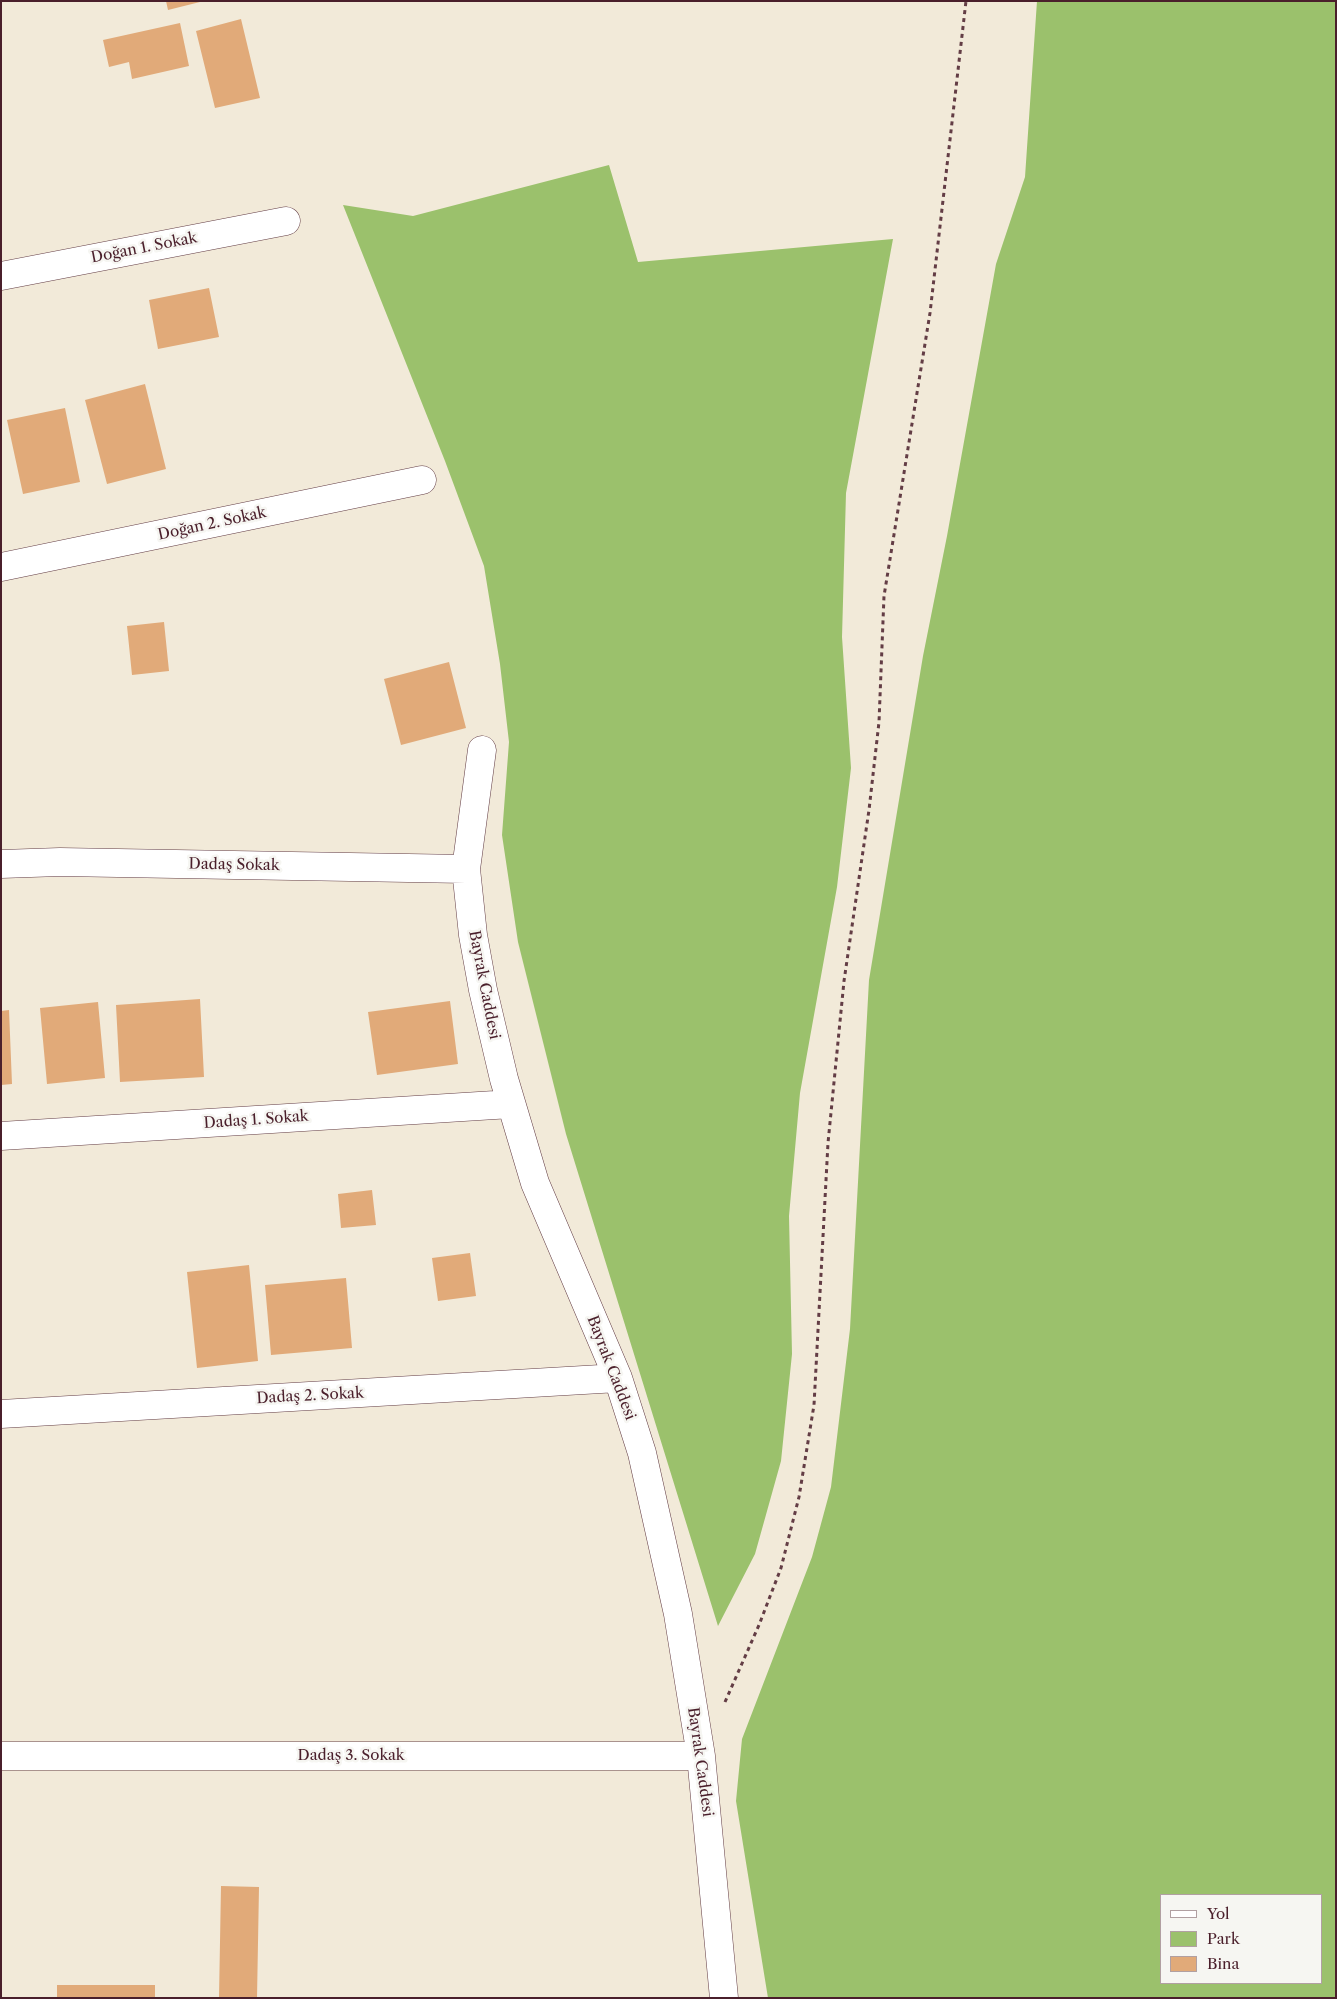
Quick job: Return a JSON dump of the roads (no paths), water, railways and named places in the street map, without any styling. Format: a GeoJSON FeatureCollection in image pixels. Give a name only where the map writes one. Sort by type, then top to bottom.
{"type":"FeatureCollection","features":[{"type":"Feature","properties":{"kind":"street","name":"Doğan 1. Sokak"},"geometry":{"type":"LineString","coordinates":[[1,276],[286,221]]}},
{"type":"Feature","properties":{"kind":"street","name":"Doğan 2. Sokak"},"geometry":{"type":"LineString","coordinates":[[1,567],[422,480]]}},
{"type":"Feature","properties":{"kind":"street","name":"Bayrak Caddesi"},"geometry":{"type":"LineString","coordinates":[[482,750],[466,869],[473,935],[483,990],[511,1104],[535,1183],[618,1378],[642,1453],[678,1614],[701,1756],[724,1998]]}},
{"type":"Feature","properties":{"kind":"street","name":"Dadaş Sokak"},"geometry":{"type":"LineString","coordinates":[[1,864],[60,862],[466,869]]}},
{"type":"Feature","properties":{"kind":"street","name":"Dadaş 1. Sokak"},"geometry":{"type":"LineString","coordinates":[[1,1136],[511,1104]]}},
{"type":"Feature","properties":{"kind":"street","name":"Dadaş 2. Sokak"},"geometry":{"type":"LineString","coordinates":[[1,1414],[618,1378]]}},
{"type":"Feature","properties":{"kind":"street","name":"Dadaş 3. Sokak"},"geometry":{"type":"LineString","coordinates":[[1,1756],[701,1756]]}}]}
